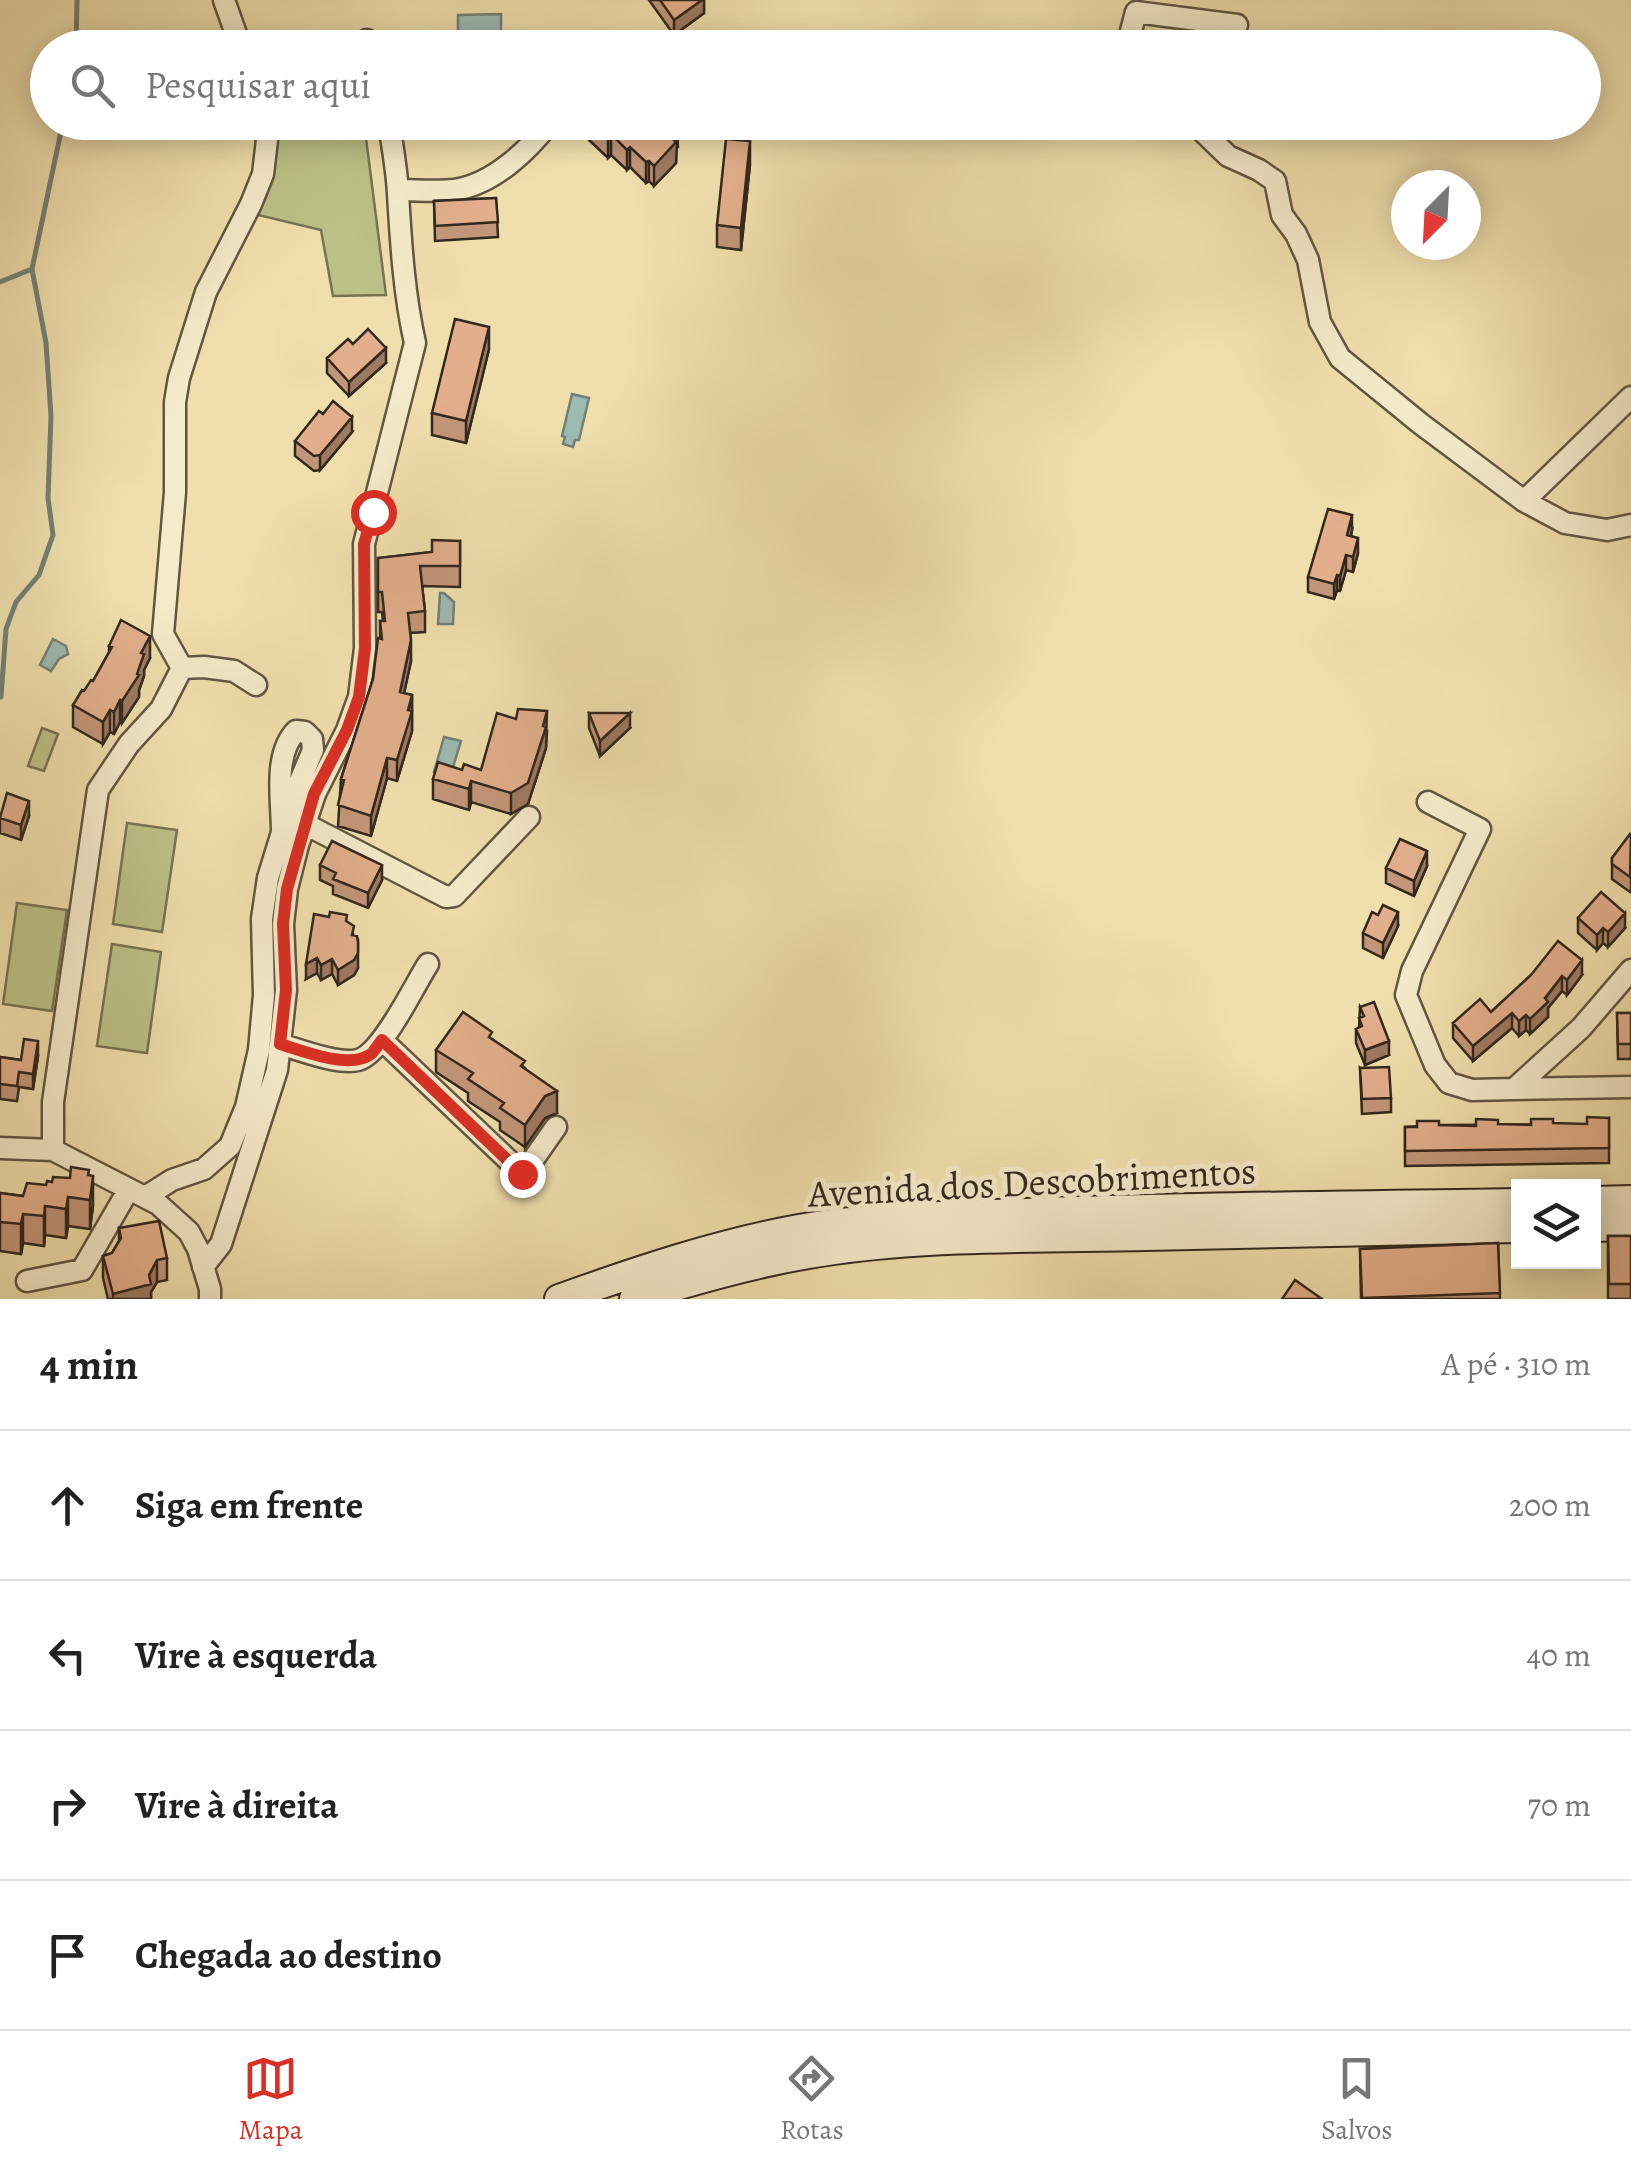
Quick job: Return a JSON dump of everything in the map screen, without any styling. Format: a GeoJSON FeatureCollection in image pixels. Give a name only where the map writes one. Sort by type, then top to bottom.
{"type":"FeatureCollection","features":[{"type":"Feature","properties":{"kind":"street"},"geometry":{"type":"LineString","coordinates":[[224,0],[235,30]]}},
{"type":"Feature","properties":{"kind":"street"},"geometry":{"type":"LineString","coordinates":[[1131,30],[1136,12],[1237,25]]}},
{"type":"Feature","properties":{"kind":"street"},"geometry":{"type":"LineString","coordinates":[[182,668],[163,634],[175,492],[177,390],[206,292],[263,174],[267,140]]}},
{"type":"Feature","properties":{"kind":"street"},"geometry":{"type":"LineString","coordinates":[[202,1299],[202,1267],[221,1244],[278,1070],[286,990],[283,924],[287,889],[314,794],[347,730],[359,697],[365,648],[364,544],[415,344],[408,314],[391,140]]}},
{"type":"Feature","properties":{"kind":"street"},"geometry":{"type":"LineString","coordinates":[[398,190],[455,190],[477,184],[537,140]]}},
{"type":"Feature","properties":{"kind":"street"},"geometry":{"type":"LineString","coordinates":[[1212,140],[1228,156],[1274,181],[1282,215],[1308,260],[1320,322],[1340,358],[1524,501],[1565,523],[1607,530],[1631,526]]}},
{"type":"Feature","properties":{"kind":"street"},"geometry":{"type":"LineString","coordinates":[[1524,501],[1631,398]]}},
{"type":"Feature","properties":{"kind":"street"},"geometry":{"type":"LineString","coordinates":[[182,668],[234,671],[256,685]]}},
{"type":"Feature","properties":{"kind":"street"},"geometry":{"type":"LineString","coordinates":[[53,1150],[53,1102],[98,790],[129,744],[161,709],[182,668]]}},
{"type":"Feature","properties":{"kind":"street"},"geometry":{"type":"LineString","coordinates":[[1428,802],[1480,829],[1412,971],[1406,995],[1435,1065],[1449,1083],[1472,1090],[1631,1087]]}},
{"type":"Feature","properties":{"kind":"street"},"geometry":{"type":"LineString","coordinates":[[305,824],[446,897],[454,896],[530,817]]}},
{"type":"Feature","properties":{"kind":"street"},"geometry":{"type":"LineString","coordinates":[[26,1282],[82,1270],[137,1193],[204,1169],[230,1146],[246,1107],[258,1050],[264,996],[262,919],[268,878],[282,831]]}},
{"type":"Feature","properties":{"kind":"street"},"geometry":{"type":"LineString","coordinates":[[280,1044],[340,1060],[357,1061],[372,1054],[428,964]]}},
{"type":"Feature","properties":{"kind":"street"},"geometry":{"type":"LineString","coordinates":[[1514,1089],[1581,1028],[1631,970]]}},
{"type":"Feature","properties":{"kind":"street"},"geometry":{"type":"LineString","coordinates":[[382,1040],[522,1174],[556,1127]]}},
{"type":"Feature","properties":{"kind":"street"},"geometry":{"type":"LineString","coordinates":[[0,1148],[53,1150],[158,1204],[189,1232],[198,1249],[210,1299]]}},
{"type":"Feature","properties":{"kind":"street"},"geometry":{"type":"LineString","coordinates":[[1601,1201],[1631,1200]]}},
{"type":"Feature","properties":{"kind":"street","name":"Avenida dos Descobrimentos"},"geometry":{"type":"LineString","coordinates":[[559,1299],[730,1245],[801,1229],[882,1219],[1511,1202]]}},
{"type":"Feature","properties":{"kind":"street"},"geometry":{"type":"LineString","coordinates":[[1601,1227],[1631,1226]]}},
{"type":"Feature","properties":{"kind":"street","name":"Avenida dos Descobrimentos"},"geometry":{"type":"LineString","coordinates":[[634,1299],[762,1264],[833,1250],[1092,1236],[1511,1228]]}},
{"type":"Feature","properties":{"kind":"green space"},"geometry":{"type":"Polygon","coordinates":[[[277,140],[366,140],[386,295],[333,296],[321,230],[254,214],[272,173],[277,140]]]}},
{"type":"Feature","properties":{"kind":"green space"},"geometry":{"type":"Polygon","coordinates":[[[42,728],[58,734],[44,771],[28,766],[42,728]]]}},
{"type":"Feature","properties":{"kind":"green space"},"geometry":{"type":"Polygon","coordinates":[[[127,823],[177,830],[162,932],[113,924],[127,823]]]}},
{"type":"Feature","properties":{"kind":"green space"},"geometry":{"type":"Polygon","coordinates":[[[17,903],[67,910],[52,1011],[3,1004],[17,903]]]}},
{"type":"Feature","properties":{"kind":"green space"},"geometry":{"type":"Polygon","coordinates":[[[112,944],[161,952],[147,1053],[97,1046],[112,944]]]}},
{"type":"Feature","properties":{"kind":"water"},"geometry":{"type":"Polygon","coordinates":[[[501,14],[501,30],[458,30],[458,15],[501,14]]]}},
{"type":"Feature","properties":{"kind":"water"},"geometry":{"type":"Polygon","coordinates":[[[572,394],[589,398],[579,440],[575,440],[573,447],[563,444],[562,436],[572,394]]]}},
{"type":"Feature","properties":{"kind":"water"},"geometry":{"type":"Polygon","coordinates":[[[440,593],[454,602],[453,624],[438,624],[440,593]]]}},
{"type":"Feature","properties":{"kind":"water"},"geometry":{"type":"Polygon","coordinates":[[[53,639],[66,646],[68,654],[51,671],[40,665],[53,639]]]}},
{"type":"Feature","properties":{"kind":"water"},"geometry":{"type":"Polygon","coordinates":[[[444,737],[461,741],[450,777],[434,772],[444,737]]]}},
{"type":"Feature","properties":{"kind":"building"},"geometry":{"type":"Polygon","coordinates":[[[660,0],[702,0],[674,20],[660,0]]]}},
{"type":"Feature","properties":{"kind":"building"},"geometry":{"type":"Polygon","coordinates":[[[617,140],[676,142],[654,166],[630,147],[627,150],[617,140]]]}},
{"type":"Feature","properties":{"kind":"building"},"geometry":{"type":"Polygon","coordinates":[[[726,140],[750,141],[741,228],[717,225],[726,140]]]}},
{"type":"Feature","properties":{"kind":"building"},"geometry":{"type":"Polygon","coordinates":[[[496,198],[498,222],[435,226],[434,201],[496,198]]]}},
{"type":"Feature","properties":{"kind":"building"},"geometry":{"type":"Polygon","coordinates":[[[455,319],[489,327],[466,421],[432,413],[455,319]]]}},
{"type":"Feature","properties":{"kind":"building"},"geometry":{"type":"Polygon","coordinates":[[[368,329],[386,348],[349,382],[327,358],[348,339],[353,344],[368,329]]]}},
{"type":"Feature","properties":{"kind":"building"},"geometry":{"type":"Polygon","coordinates":[[[333,401],[352,417],[320,455],[314,456],[295,441],[319,411],[323,414],[333,401]]]}},
{"type":"Feature","properties":{"kind":"building"},"geometry":{"type":"Polygon","coordinates":[[[1328,509],[1352,515],[1347,535],[1358,538],[1353,557],[1346,555],[1334,584],[1308,577],[1328,509]]]}},
{"type":"Feature","properties":{"kind":"building"},"geometry":{"type":"Polygon","coordinates":[[[432,540],[460,541],[460,566],[420,566],[425,611],[408,613],[411,640],[400,692],[412,695],[408,710],[412,711],[397,760],[387,758],[371,816],[338,805],[344,780],[341,779],[373,679],[378,638],[382,639],[380,621],[385,621],[382,592],[378,592],[378,558],[432,552],[432,540]]]}},
{"type":"Feature","properties":{"kind":"building"},"geometry":{"type":"Polygon","coordinates":[[[121,620],[150,636],[141,653],[144,654],[139,675],[103,722],[73,705],[93,681],[112,647],[109,646],[121,620]]]}},
{"type":"Feature","properties":{"kind":"building"},"geometry":{"type":"Polygon","coordinates":[[[518,709],[547,711],[543,726],[546,727],[528,783],[511,793],[471,781],[469,789],[433,779],[438,762],[462,770],[464,764],[481,770],[497,713],[516,719],[518,709]]]}},
{"type":"Feature","properties":{"kind":"building"},"geometry":{"type":"Polygon","coordinates":[[[589,713],[630,713],[600,741],[589,713]]]}},
{"type":"Feature","properties":{"kind":"building"},"geometry":{"type":"Polygon","coordinates":[[[7,793],[29,801],[21,825],[0,818],[7,793]]]}},
{"type":"Feature","properties":{"kind":"building"},"geometry":{"type":"Polygon","coordinates":[[[1630,834],[1630,877],[1612,864],[1612,858],[1630,834]]]}},
{"type":"Feature","properties":{"kind":"building"},"geometry":{"type":"Polygon","coordinates":[[[1400,839],[1427,851],[1414,881],[1386,868],[1400,839]]]}},
{"type":"Feature","properties":{"kind":"building"},"geometry":{"type":"Polygon","coordinates":[[[332,841],[382,865],[368,893],[333,879],[336,873],[320,865],[332,841]]]}},
{"type":"Feature","properties":{"kind":"building"},"geometry":{"type":"Polygon","coordinates":[[[1601,892],[1625,913],[1608,932],[1603,928],[1597,935],[1578,918],[1601,892]]]}},
{"type":"Feature","properties":{"kind":"building"},"geometry":{"type":"Polygon","coordinates":[[[1383,905],[1398,912],[1383,943],[1363,933],[1372,912],[1378,915],[1383,905]]]}},
{"type":"Feature","properties":{"kind":"building"},"geometry":{"type":"Polygon","coordinates":[[[330,912],[347,915],[346,921],[354,926],[352,935],[357,936],[358,942],[354,960],[338,970],[332,959],[321,965],[317,958],[306,964],[314,914],[329,917],[330,912]]]}},
{"type":"Feature","properties":{"kind":"building"},"geometry":{"type":"Polygon","coordinates":[[[1558,941],[1582,960],[1567,980],[1562,976],[1545,998],[1548,1002],[1530,1019],[1526,1015],[1519,1021],[1512,1013],[1473,1046],[1453,1023],[1480,999],[1491,1012],[1531,975],[1558,941]]]}},
{"type":"Feature","properties":{"kind":"building"},"geometry":{"type":"Polygon","coordinates":[[[1374,1002],[1389,1041],[1365,1050],[1356,1029],[1362,1026],[1359,1018],[1364,1016],[1360,1007],[1374,1002]]]}},
{"type":"Feature","properties":{"kind":"building"},"geometry":{"type":"Polygon","coordinates":[[[463,1012],[492,1032],[489,1037],[525,1061],[521,1066],[557,1091],[545,1096],[525,1125],[500,1108],[504,1103],[468,1079],[473,1073],[436,1050],[463,1012]]]}},
{"type":"Feature","properties":{"kind":"building"},"geometry":{"type":"Polygon","coordinates":[[[1617,1013],[1631,1013],[1631,1044],[1618,1044],[1617,1013]]]}},
{"type":"Feature","properties":{"kind":"building"},"geometry":{"type":"Polygon","coordinates":[[[24,1039],[38,1041],[33,1074],[19,1072],[17,1086],[0,1084],[0,1057],[21,1060],[24,1039]]]}},
{"type":"Feature","properties":{"kind":"building"},"geometry":{"type":"Polygon","coordinates":[[[1389,1067],[1391,1098],[1362,1099],[1360,1068],[1389,1067]]]}},
{"type":"Feature","properties":{"kind":"building"},"geometry":{"type":"Polygon","coordinates":[[[1587,1117],[1609,1118],[1609,1148],[1405,1151],[1405,1127],[1417,1127],[1417,1121],[1476,1126],[1476,1119],[1531,1125],[1531,1119],[1553,1119],[1553,1123],[1587,1124],[1587,1117]]]}},
{"type":"Feature","properties":{"kind":"building"},"geometry":{"type":"Polygon","coordinates":[[[71,1167],[89,1170],[88,1175],[93,1176],[90,1200],[68,1197],[66,1209],[45,1206],[44,1216],[23,1214],[21,1224],[0,1222],[0,1193],[23,1196],[27,1183],[46,1185],[53,1177],[70,1178],[71,1167]]]}},
{"type":"Feature","properties":{"kind":"building"},"geometry":{"type":"Polygon","coordinates":[[[159,1221],[167,1258],[157,1260],[149,1275],[151,1284],[113,1294],[103,1256],[112,1253],[121,1238],[119,1228],[159,1221]]]}},
{"type":"Feature","properties":{"kind":"building"},"geometry":{"type":"Polygon","coordinates":[[[1608,1236],[1631,1236],[1631,1284],[1609,1284],[1608,1236]]]}},
{"type":"Feature","properties":{"kind":"building"},"geometry":{"type":"Polygon","coordinates":[[[1498,1243],[1500,1293],[1362,1298],[1360,1249],[1498,1243]]]}},
{"type":"Feature","properties":{"kind":"building"},"geometry":{"type":"Polygon","coordinates":[[[1295,1280],[1322,1299],[1282,1299],[1295,1280]]]}},
{"type":"Feature","properties":{"kind":"waterway"},"geometry":{"type":"LineString","coordinates":[[76,30],[77,0]]}},
{"type":"Feature","properties":{"kind":"waterway"},"geometry":{"type":"LineString","coordinates":[[0,282],[32,269],[59,140]]}},
{"type":"Feature","properties":{"kind":"waterway"},"geometry":{"type":"LineString","coordinates":[[1,697],[6,629],[16,602],[39,575],[53,535],[48,498],[51,416],[46,343],[32,269]]}},
{"type":"Feature","properties":{"kind":"route"},"geometry":{"type":"LineString","coordinates":[[373,512],[364,544],[365,648],[359,697],[347,730],[314,794],[287,889],[283,924],[286,990],[280,1044],[357,1061],[372,1054],[382,1040],[522,1174]]}}]}
